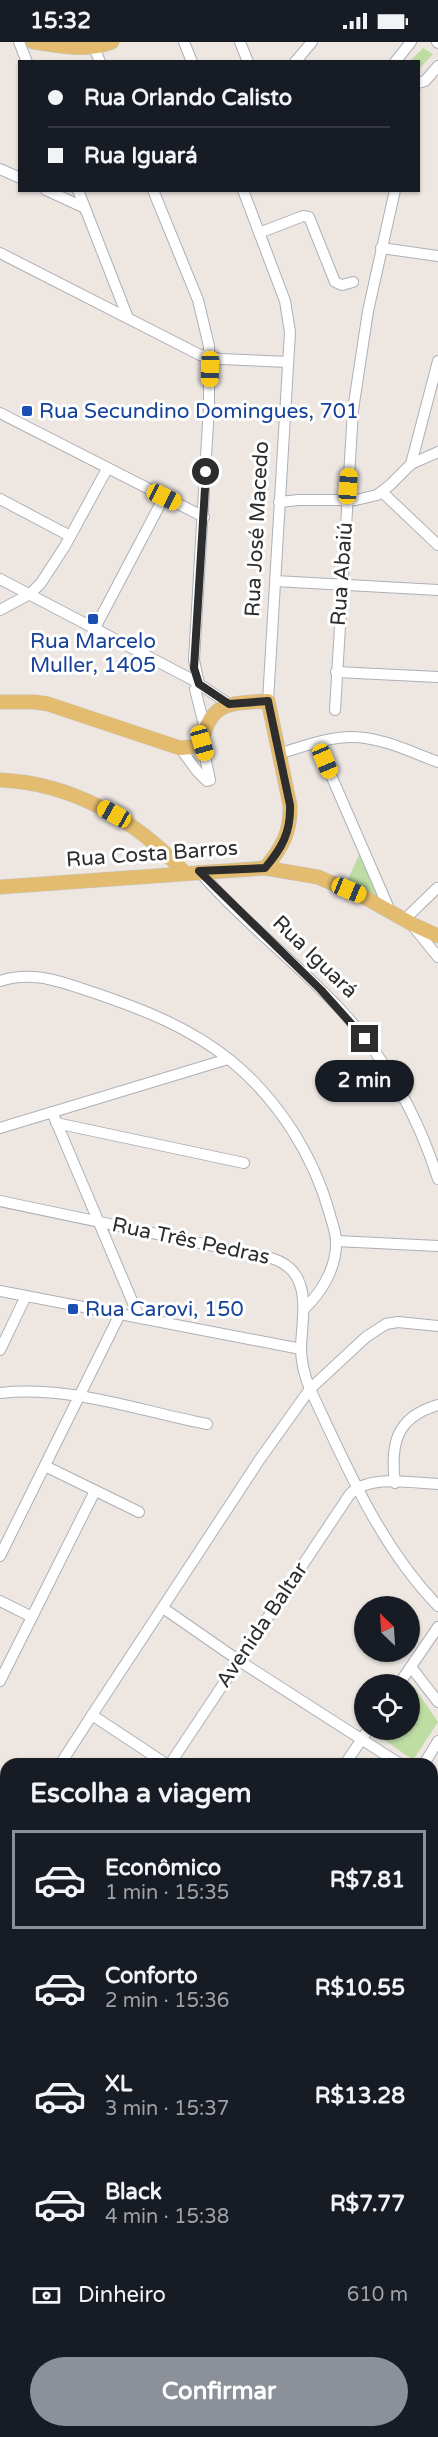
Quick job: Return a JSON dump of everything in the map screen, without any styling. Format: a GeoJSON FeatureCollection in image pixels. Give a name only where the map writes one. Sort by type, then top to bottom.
{"type":"FeatureCollection","features":[{"type":"Feature","properties":{"kind":"main road"},"geometry":{"type":"LineString","coordinates":[[33,42],[93,45],[112,42]]}},
{"type":"Feature","properties":{"kind":"main road"},"geometry":{"type":"LineString","coordinates":[[0,702],[48,704],[180,748],[202,743],[208,720],[225,706],[268,701]]}},
{"type":"Feature","properties":{"kind":"main road","name":"Rua José Macedo"},"geometry":{"type":"LineString","coordinates":[[265,868],[286,839],[291,822],[290,805],[268,701]]}},
{"type":"Feature","properties":{"kind":"main road"},"geometry":{"type":"LineString","coordinates":[[0,780],[39,783],[93,803],[139,832],[167,854],[184,872]]}},
{"type":"Feature","properties":{"kind":"main road","name":"Rua Costa Barros"},"geometry":{"type":"LineString","coordinates":[[0,887],[184,872],[265,868],[318,877],[364,897],[438,936]]}},
{"type":"Feature","properties":{"kind":"street"},"geometry":{"type":"LineString","coordinates":[[19,42],[26,60]]}},
{"type":"Feature","properties":{"kind":"street"},"geometry":{"type":"LineString","coordinates":[[184,42],[191,60]]}},
{"type":"Feature","properties":{"kind":"street"},"geometry":{"type":"LineString","coordinates":[[240,42],[247,60]]}},
{"type":"Feature","properties":{"kind":"street"},"geometry":{"type":"LineString","coordinates":[[297,60],[312,42]]}},
{"type":"Feature","properties":{"kind":"street"},"geometry":{"type":"LineString","coordinates":[[396,60],[406,44]]}},
{"type":"Feature","properties":{"kind":"street"},"geometry":{"type":"LineString","coordinates":[[93,45],[99,60]]}},
{"type":"Feature","properties":{"kind":"street"},"geometry":{"type":"LineString","coordinates":[[420,84],[438,66]]}},
{"type":"Feature","properties":{"kind":"street"},"geometry":{"type":"LineString","coordinates":[[0,169],[18,177]]}},
{"type":"Feature","properties":{"kind":"street"},"geometry":{"type":"LineString","coordinates":[[50,192],[85,208]]}},
{"type":"Feature","properties":{"kind":"street"},"geometry":{"type":"LineString","coordinates":[[79,192],[128,318]]}},
{"type":"Feature","properties":{"kind":"street"},"geometry":{"type":"LineString","coordinates":[[154,192],[198,300],[210,358],[204,517],[194,660],[198,704],[205,729]]}},
{"type":"Feature","properties":{"kind":"street","name":"Rua José Macedo"},"geometry":{"type":"LineString","coordinates":[[244,192],[287,310],[290,332],[268,701]]}},
{"type":"Feature","properties":{"kind":"street","name":"Rua Abaiú"},"geometry":{"type":"LineString","coordinates":[[335,710],[355,391],[368,311],[395,192]]}},
{"type":"Feature","properties":{"kind":"street"},"geometry":{"type":"LineString","coordinates":[[259,233],[303,216],[309,217],[335,282],[342,285],[353,282]]}},
{"type":"Feature","properties":{"kind":"street"},"geometry":{"type":"LineString","coordinates":[[381,248],[438,256]]}},
{"type":"Feature","properties":{"kind":"street"},"geometry":{"type":"LineString","coordinates":[[0,253],[200,355],[210,358],[288,362]]}},
{"type":"Feature","properties":{"kind":"street"},"geometry":{"type":"LineString","coordinates":[[279,502],[347,501],[368,498],[382,492],[405,472],[411,464],[438,361]]}},
{"type":"Feature","properties":{"kind":"street"},"geometry":{"type":"LineString","coordinates":[[0,413],[204,517]]}},
{"type":"Feature","properties":{"kind":"street"},"geometry":{"type":"LineString","coordinates":[[411,464],[438,452]]}},
{"type":"Feature","properties":{"kind":"street"},"geometry":{"type":"LineString","coordinates":[[0,610],[30,594],[41,583],[107,469]]}},
{"type":"Feature","properties":{"kind":"street"},"geometry":{"type":"LineString","coordinates":[[382,492],[438,545]]}},
{"type":"Feature","properties":{"kind":"street"},"geometry":{"type":"LineString","coordinates":[[95,628],[164,497]]}},
{"type":"Feature","properties":{"kind":"street"},"geometry":{"type":"LineString","coordinates":[[0,499],[70,536]]}},
{"type":"Feature","properties":{"kind":"street"},"geometry":{"type":"LineString","coordinates":[[0,579],[173,670],[225,706]]}},
{"type":"Feature","properties":{"kind":"street"},"geometry":{"type":"LineString","coordinates":[[275,581],[438,591]]}},
{"type":"Feature","properties":{"kind":"street"},"geometry":{"type":"LineString","coordinates":[[173,670],[194,660]]}},
{"type":"Feature","properties":{"kind":"street"},"geometry":{"type":"LineString","coordinates":[[336,672],[438,677]]}},
{"type":"Feature","properties":{"kind":"street"},"geometry":{"type":"LineString","coordinates":[[198,704],[225,706]]}},
{"type":"Feature","properties":{"kind":"street"},"geometry":{"type":"LineString","coordinates":[[278,754],[317,743],[352,737],[370,738],[438,762]]}},
{"type":"Feature","properties":{"kind":"street"},"geometry":{"type":"LineString","coordinates":[[180,748],[196,771],[207,781],[210,780],[202,743]]}},
{"type":"Feature","properties":{"kind":"street"},"geometry":{"type":"LineString","coordinates":[[317,743],[390,911]]}},
{"type":"Feature","properties":{"kind":"street","name":"Rua Iguará"},"geometry":{"type":"LineString","coordinates":[[199,871],[321,990],[359,1032],[394,1081],[422,1131],[438,1179]]}},
{"type":"Feature","properties":{"kind":"street"},"geometry":{"type":"LineString","coordinates":[[437,888],[408,922],[438,957]]}},
{"type":"Feature","properties":{"kind":"street"},"geometry":{"type":"LineString","coordinates":[[0,981],[19,976],[39,976],[134,1006],[185,1029],[228,1059],[272,1104],[308,1156],[325,1196],[336,1241],[327,1278],[313,1300],[304,1308]]}},
{"type":"Feature","properties":{"kind":"street"},"geometry":{"type":"LineString","coordinates":[[0,1128],[228,1059]]}},
{"type":"Feature","properties":{"kind":"street"},"geometry":{"type":"LineString","coordinates":[[52,1112],[139,1317]]}},
{"type":"Feature","properties":{"kind":"street"},"geometry":{"type":"LineString","coordinates":[[56,1124],[244,1163]]}},
{"type":"Feature","properties":{"kind":"street","name":"Rua Três Pedras"},"geometry":{"type":"LineString","coordinates":[[0,1201],[282,1261],[290,1267],[300,1285],[304,1308],[301,1349],[304,1372],[310,1389],[357,1488],[392,1548],[422,1589],[438,1606]]}},
{"type":"Feature","properties":{"kind":"street"},"geometry":{"type":"LineString","coordinates":[[336,1241],[438,1246]]}},
{"type":"Feature","properties":{"kind":"street"},"geometry":{"type":"LineString","coordinates":[[0,1291],[301,1349]]}},
{"type":"Feature","properties":{"kind":"street"},"geometry":{"type":"LineString","coordinates":[[0,1350],[26,1296]]}},
{"type":"Feature","properties":{"kind":"street"},"geometry":{"type":"LineString","coordinates":[[0,1556],[120,1314]]}},
{"type":"Feature","properties":{"kind":"street"},"geometry":{"type":"LineString","coordinates":[[64,1758],[260,1459],[310,1389],[366,1337],[386,1324],[398,1322],[438,1326]]}},
{"type":"Feature","properties":{"kind":"street"},"geometry":{"type":"LineString","coordinates":[[0,1393],[40,1390],[80,1396],[207,1424]]}},
{"type":"Feature","properties":{"kind":"street"},"geometry":{"type":"LineString","coordinates":[[395,1483],[393,1452],[401,1429],[424,1409],[438,1405]]}},
{"type":"Feature","properties":{"kind":"street"},"geometry":{"type":"LineString","coordinates":[[45,1466],[139,1512]]}},
{"type":"Feature","properties":{"kind":"street"},"geometry":{"type":"LineString","coordinates":[[357,1488],[379,1483],[438,1484]]}},
{"type":"Feature","properties":{"kind":"street","name":"Avenida Baltar"},"geometry":{"type":"LineString","coordinates":[[172,1758],[330,1522],[357,1488]]}},
{"type":"Feature","properties":{"kind":"street"},"geometry":{"type":"LineString","coordinates":[[0,1681],[95,1491]]}},
{"type":"Feature","properties":{"kind":"street"},"geometry":{"type":"LineString","coordinates":[[0,1601],[32,1617]]}},
{"type":"Feature","properties":{"kind":"street"},"geometry":{"type":"LineString","coordinates":[[163,1608],[238,1660],[354,1728]]}},
{"type":"Feature","properties":{"kind":"street"},"geometry":{"type":"LineString","coordinates":[[406,1674],[438,1627]]}},
{"type":"Feature","properties":{"kind":"street"},"geometry":{"type":"LineString","coordinates":[[411,1667],[438,1702]]}},
{"type":"Feature","properties":{"kind":"street"},"geometry":{"type":"LineString","coordinates":[[92,1715],[159,1758]]}},
{"type":"Feature","properties":{"kind":"street"},"geometry":{"type":"LineString","coordinates":[[349,1758],[361,1740]]}},
{"type":"Feature","properties":{"kind":"street"},"geometry":{"type":"LineString","coordinates":[[372,1740],[393,1758]]}},
{"type":"Feature","properties":{"kind":"street"},"geometry":{"type":"LineString","coordinates":[[428,1758],[438,1741]]}},
{"type":"Feature","properties":{"kind":"green space"},"geometry":{"type":"Polygon","coordinates":[[[423,48],[433,54],[420,68],[420,60],[411,60],[423,48]]]}},
{"type":"Feature","properties":{"kind":"green space"},"geometry":{"type":"Polygon","coordinates":[[[359,855],[383,900],[346,883],[359,855]]]}},
{"type":"Feature","properties":{"kind":"green space"},"geometry":{"type":"Polygon","coordinates":[[[420,1695],[438,1722],[414,1758],[410,1758],[385,1740],[420,1740],[420,1695]]]}},
{"type":"Feature","properties":{"kind":"place","name":"Rua Secundino Domingues, 701"},"geometry":{"type":"Point","coordinates":[27,411]}},
{"type":"Feature","properties":{"kind":"place","name":"Rua Marcelo Muller, 1405"},"geometry":{"type":"Point","coordinates":[93,619]}},
{"type":"Feature","properties":{"kind":"place","name":"Rua Carovi, 150"},"geometry":{"type":"Point","coordinates":[73,1309]}},
{"type":"Feature","properties":{"kind":"route"},"geometry":{"type":"LineString","coordinates":[[206,472],[194,668],[199,684],[229,704],[268,701],[290,805],[291,822],[286,839],[265,868],[199,871],[341,1010],[365,1039]]}}]}
